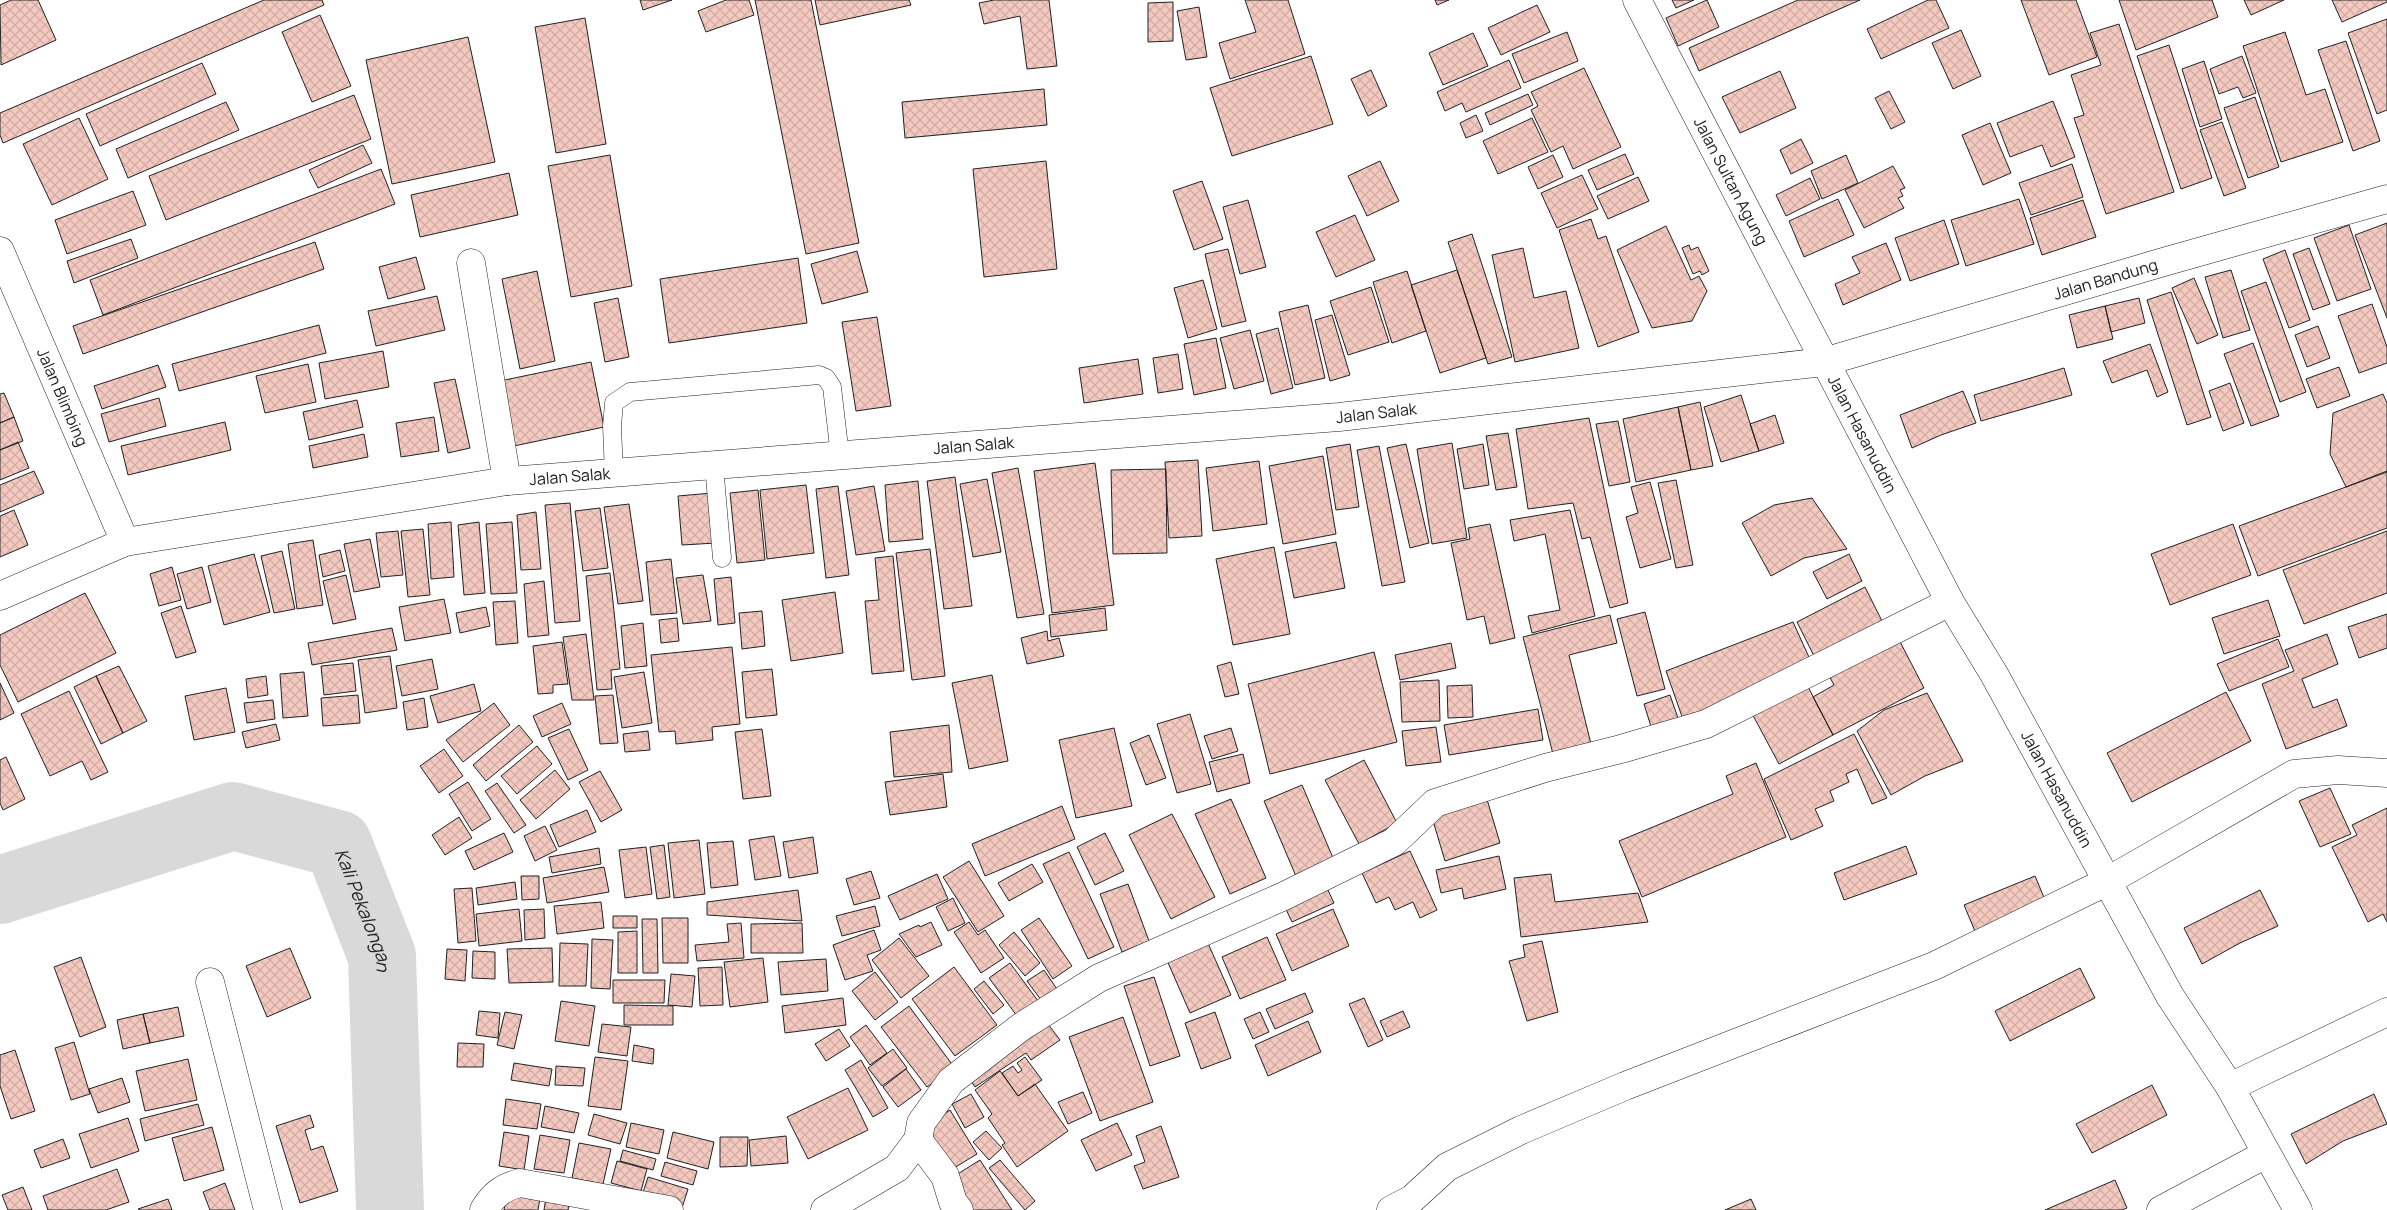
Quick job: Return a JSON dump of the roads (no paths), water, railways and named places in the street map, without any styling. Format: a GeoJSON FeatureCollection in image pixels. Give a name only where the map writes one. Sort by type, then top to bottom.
{"type":"FeatureCollection","features":[{"type":"Feature","properties":{"kind":"main road","name":"Jalan Sultan Agung"},"geometry":{"type":"LineString","coordinates":[[1637,0],[1668,56],[1824,362]]}},
{"type":"Feature","properties":{"kind":"main road","name":"Jalan Bandung"},"geometry":{"type":"LineString","coordinates":[[1824,362],[2160,263],[2387,199]]}},
{"type":"Feature","properties":{"kind":"main road","name":"Jalan Blimbing"},"geometry":{"type":"LineString","coordinates":[[0,251],[125,542]]}},
{"type":"Feature","properties":{"kind":"main road"},"geometry":{"type":"LineString","coordinates":[[471,263],[506,481]]}},
{"type":"Feature","properties":{"kind":"main road","name":"Jalan Salak"},"geometry":{"type":"LineString","coordinates":[[0,596],[125,542],[506,481],[1339,417],[1824,362]]}},
{"type":"Feature","properties":{"kind":"main road","name":"Jalan Hasanuddin"},"geometry":{"type":"LineString","coordinates":[[1824,362],[1950,602],[1994,674],[2106,882],[2170,996],[2230,1087],[2298,1210]]}},
{"type":"Feature","properties":{"kind":"main road"},"geometry":{"type":"LineString","coordinates":[[825,1210],[897,1168],[918,1140],[921,1123],[951,1081],[1021,1028],[1099,978],[1284,896],[1394,842],[1435,803],[1545,768],[1621,749],[1706,724],[1950,602]]}},
{"type":"Feature","properties":{"kind":"main road"},"geometry":{"type":"LineString","coordinates":[[1391,1210],[1412,1199],[1447,1167],[1521,1130],[1625,1086],[1934,966],[2106,882],[2294,774],[2338,770],[2387,773]]}},
{"type":"Feature","properties":{"kind":"main road"},"geometry":{"type":"LineString","coordinates":[[210,982],[268,1210]]}},
{"type":"Feature","properties":{"kind":"main road"},"geometry":{"type":"LineString","coordinates":[[2230,1087],[2387,1012]]}},
{"type":"Feature","properties":{"kind":"main road"},"geometry":{"type":"LineString","coordinates":[[918,1140],[945,1176],[954,1202],[959,1210]]}},
{"type":"Feature","properties":{"kind":"main road"},"geometry":{"type":"LineString","coordinates":[[2161,1210],[2266,1154]]}},
{"type":"Feature","properties":{"kind":"main road"},"geometry":{"type":"LineString","coordinates":[[484,1210],[499,1191],[520,1183],[669,1210]]}},
{"type":"Feature","properties":{"kind":"lane"},"geometry":{"type":"LineString","coordinates":[[614,473],[612,426],[614,403],[630,392],[819,375],[826,378],[832,387],[840,456]]}},
{"type":"Feature","properties":{"kind":"lane"},"geometry":{"type":"LineString","coordinates":[[714,465],[722,558]]}},
{"type":"Feature","properties":{"kind":"waterway","name":"Kali Pekalongan"},"geometry":{"type":"LineString","coordinates":[[0,890],[233,816],[338,844],[382,956],[390,1210]]}}]}
